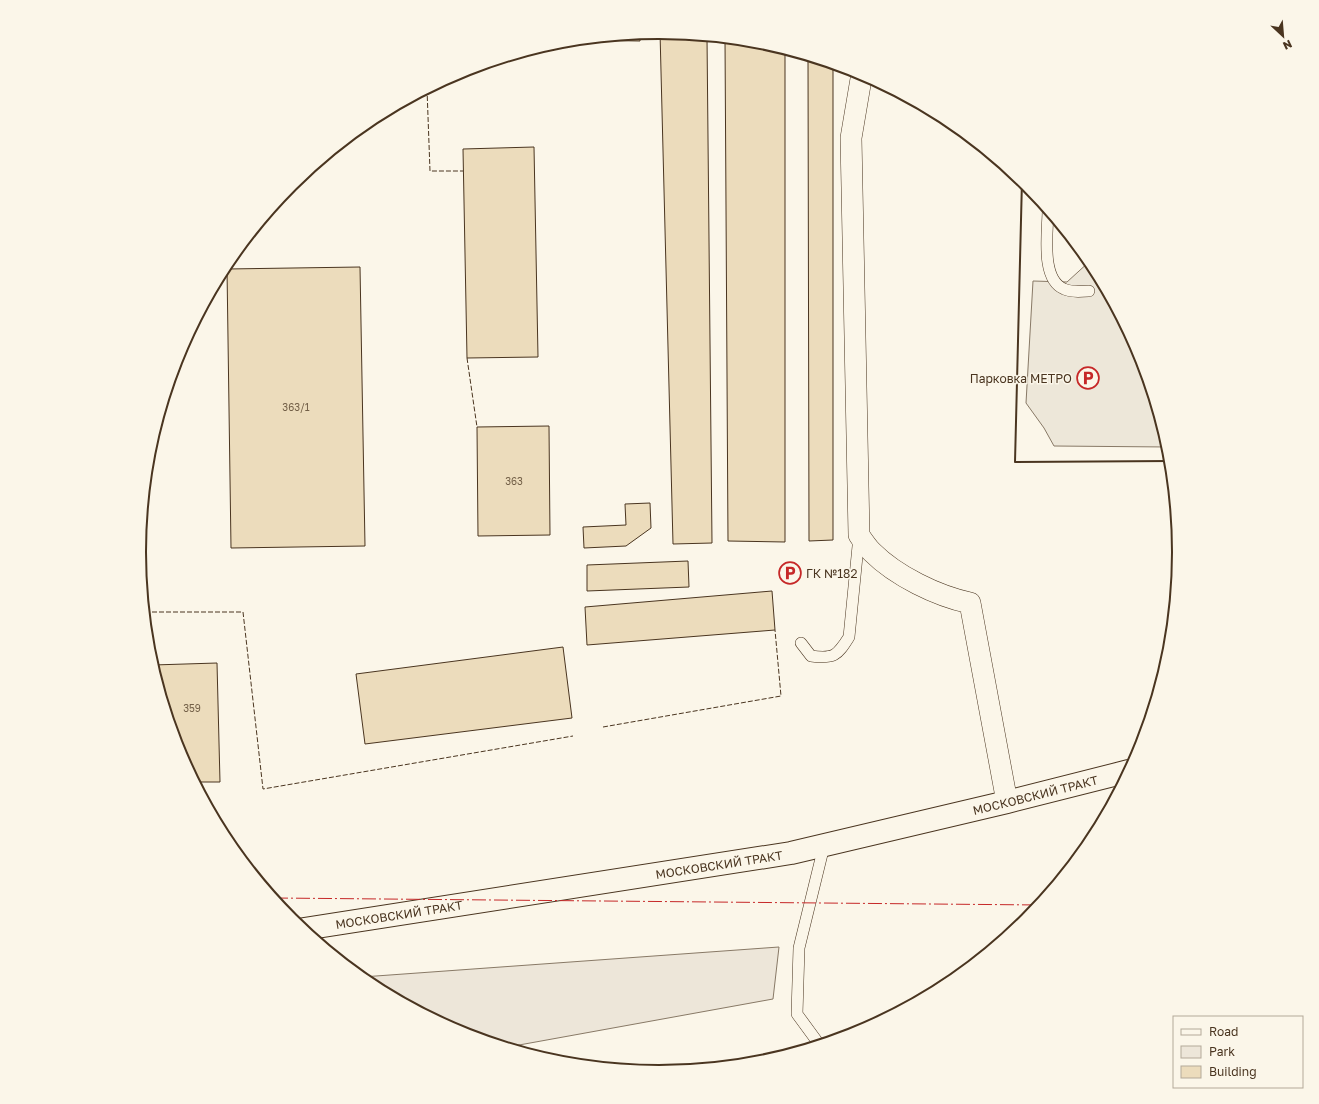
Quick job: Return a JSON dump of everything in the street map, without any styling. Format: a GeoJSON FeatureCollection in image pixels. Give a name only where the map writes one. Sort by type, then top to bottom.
{"type":"FeatureCollection","features":[{"type":"Feature","properties":{"kind":"main road","name":"МОСКОВСКИЙ ТРАКТ"},"geometry":{"type":"LineString","coordinates":[[311,928],[791,853],[1007,802],[1123,773]]}},
{"type":"Feature","properties":{"kind":"street"},"geometry":{"type":"LineString","coordinates":[[861,80],[851,138],[859,535],[872,552],[901,573],[934,592],[952,600],[970,604],[1007,802]]}},
{"type":"Feature","properties":{"kind":"lane"},"geometry":{"type":"LineString","coordinates":[[1048,218],[1048,266],[1053,279],[1065,290],[1089,291]]}},
{"type":"Feature","properties":{"kind":"lane"},"geometry":{"type":"LineString","coordinates":[[801,643],[811,656],[826,658],[840,651],[848,637],[859,535]]}},
{"type":"Feature","properties":{"kind":"lane"},"geometry":{"type":"LineString","coordinates":[[816,1040],[797,1014],[799,948],[824,846]]}},
{"type":"Feature","properties":{"kind":"green space"},"geometry":{"type":"Polygon","coordinates":[[[779,947],[773,999],[518,1045],[463,1026],[403,996],[370,976],[779,947]]]}},
{"type":"Feature","properties":{"kind":"shaded area","name":"Парковка МЕТРО"},"geometry":{"type":"Polygon","coordinates":[[[1085,266],[1104,296],[1120,325],[1145,387],[1162,447],[1054,446],[1044,428],[1026,403],[1033,281],[1067,282],[1085,266]]]}},
{"type":"Feature","properties":{"kind":"building"},"geometry":{"type":"Polygon","coordinates":[[[660,39],[707,41],[712,543],[673,544],[660,39]]]}},
{"type":"Feature","properties":{"kind":"building"},"geometry":{"type":"Polygon","coordinates":[[[640,40],[640,41],[619,41],[640,40]]]}},
{"type":"Feature","properties":{"kind":"building"},"geometry":{"type":"Polygon","coordinates":[[[725,43],[785,54],[785,542],[728,541],[725,43]]]}},
{"type":"Feature","properties":{"kind":"building"},"geometry":{"type":"Polygon","coordinates":[[[808,61],[833,69],[833,540],[809,541],[808,61]]]}},
{"type":"Feature","properties":{"kind":"building"},"geometry":{"type":"Polygon","coordinates":[[[534,147],[538,357],[467,358],[463,149],[534,147]]]}},
{"type":"Feature","properties":{"kind":"building"},"geometry":{"type":"Polygon","coordinates":[[[360,267],[365,546],[231,548],[227,276],[232,269],[360,267]]]}},
{"type":"Feature","properties":{"kind":"building"},"geometry":{"type":"Polygon","coordinates":[[[549,426],[550,535],[478,536],[477,427],[549,426]]]}},
{"type":"Feature","properties":{"kind":"building"},"geometry":{"type":"Polygon","coordinates":[[[650,503],[651,528],[626,546],[584,548],[583,527],[626,525],[625,504],[650,503]]]}},
{"type":"Feature","properties":{"kind":"building"},"geometry":{"type":"Polygon","coordinates":[[[688,561],[689,587],[587,591],[587,565],[688,561]]]}},
{"type":"Feature","properties":{"kind":"building"},"geometry":{"type":"Polygon","coordinates":[[[772,591],[775,630],[587,645],[585,607],[772,591]]]}},
{"type":"Feature","properties":{"kind":"building"},"geometry":{"type":"Polygon","coordinates":[[[563,647],[572,718],[365,744],[356,674],[563,647]]]}},
{"type":"Feature","properties":{"kind":"building"},"geometry":{"type":"Polygon","coordinates":[[[217,663],[220,782],[201,782],[199,779],[174,717],[159,665],[217,663]]]}},
{"type":"Feature","properties":{"kind":"fence"},"geometry":{"type":"LineString","coordinates":[[427,95],[430,171],[463,171]]}},
{"type":"Feature","properties":{"kind":"fence"},"geometry":{"type":"LineString","coordinates":[[467,358],[477,427]]}},
{"type":"Feature","properties":{"kind":"fence"},"geometry":{"type":"LineString","coordinates":[[150,612],[243,612],[263,789],[573,736]]}},
{"type":"Feature","properties":{"kind":"fence"},"geometry":{"type":"LineString","coordinates":[[603,727],[781,696],[775,630]]}},
{"type":"Feature","properties":{"kind":"wall"},"geometry":{"type":"LineString","coordinates":[[1022,189],[1015,462],[1164,461]]}},
{"type":"Feature","properties":{"kind":"power"},"geometry":{"type":"LineString","coordinates":[[281,898],[1031,905]]}},
{"type":"Feature","properties":{"kind":"place","name":"Парковка МЕТРО"},"geometry":{"type":"Point","coordinates":[1088,378]}},
{"type":"Feature","properties":{"kind":"place","name":"ГК №182"},"geometry":{"type":"Point","coordinates":[790,573]}}]}
